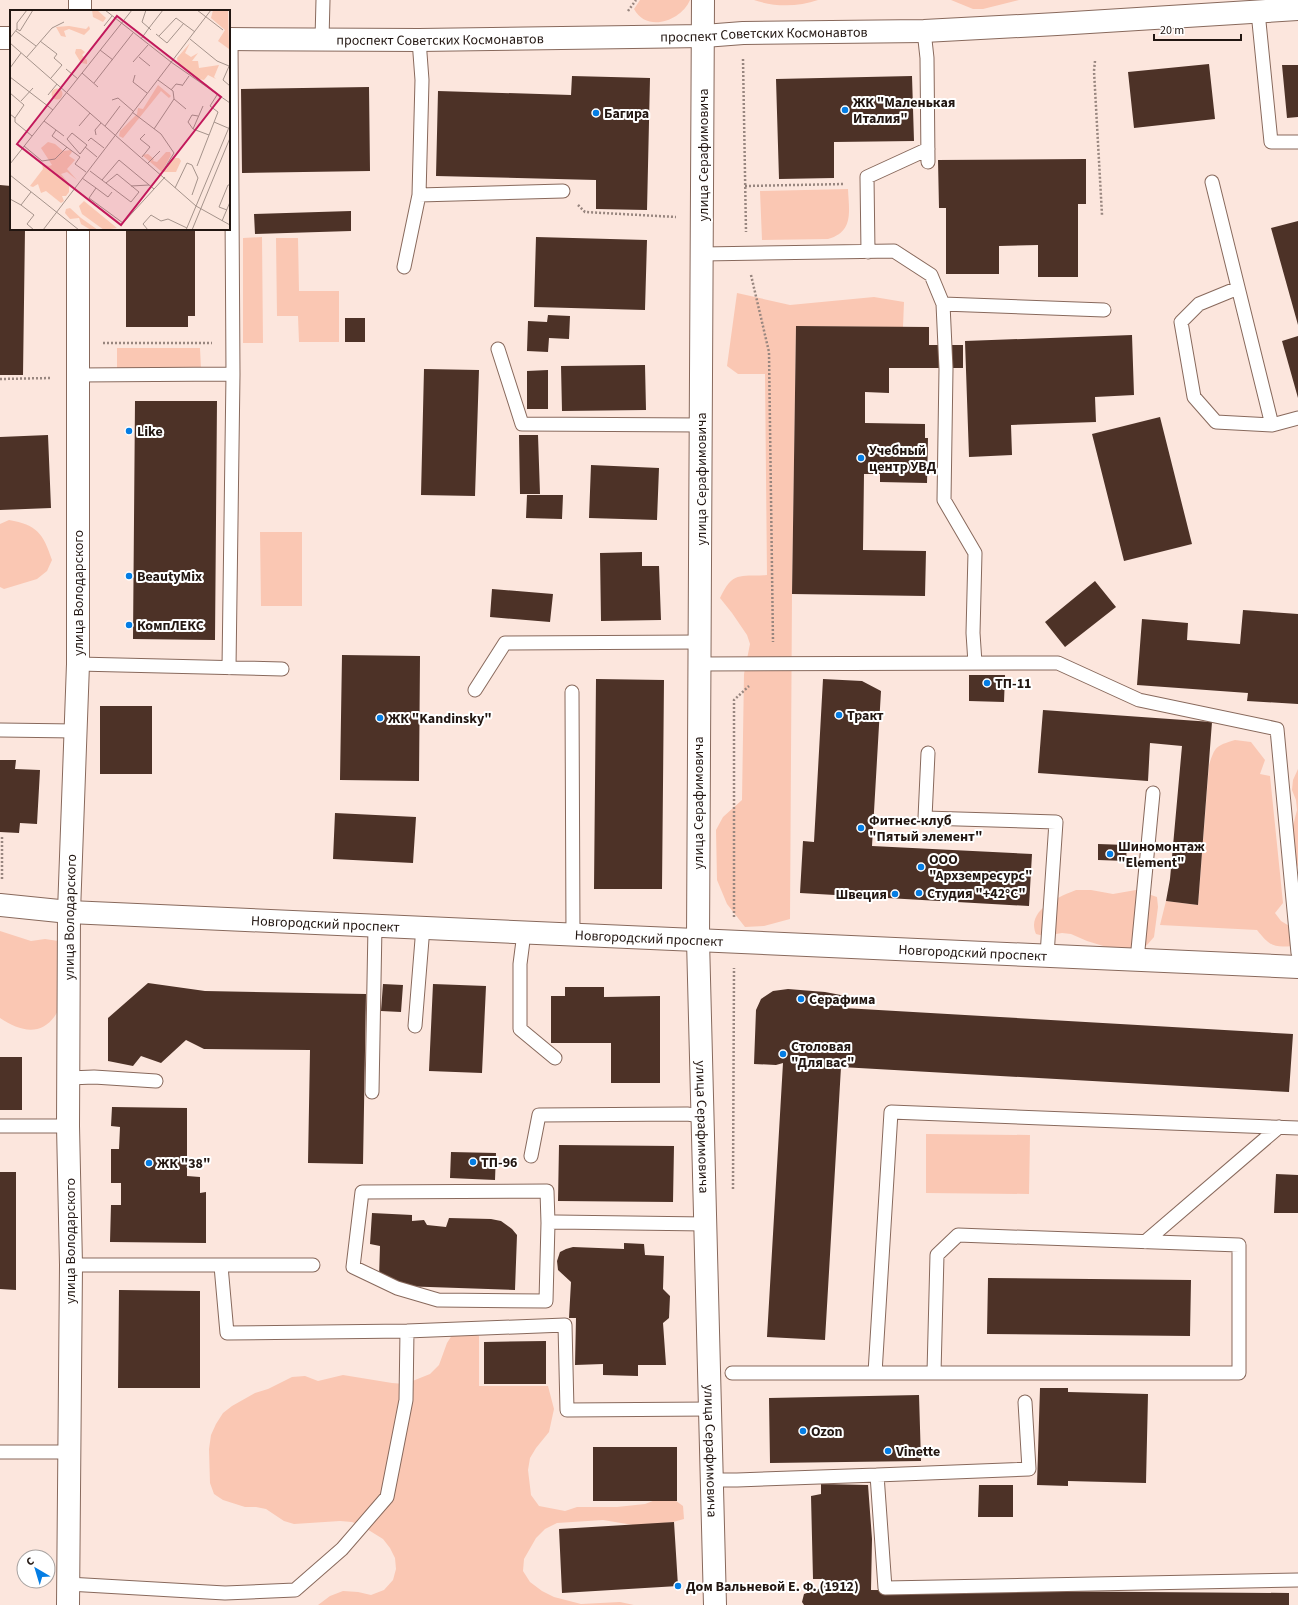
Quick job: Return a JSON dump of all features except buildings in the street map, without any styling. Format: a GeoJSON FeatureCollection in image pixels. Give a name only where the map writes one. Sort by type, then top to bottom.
{"type":"FeatureCollection","features":[{"type":"Feature","properties":{"kind":"street","name":"улица Серафимовича"},"geometry":{"type":"LineString","coordinates":[[703,0],[698,940],[715,1605]]}},
{"type":"Feature","properties":{"kind":"street","name":"проспект Советских Космонавтов"},"geometry":{"type":"LineString","coordinates":[[230,39],[419,40],[704,36],[743,33],[924,31],[1298,9]]}},
{"type":"Feature","properties":{"kind":"street","name":"улица Володарского"},"geometry":{"type":"LineString","coordinates":[[68,1605],[68,1452],[71,1264],[68,1126],[69,912],[78,664],[78,230]]}},
{"type":"Feature","properties":{"kind":"street","name":"Новгородский проспект"},"geometry":{"type":"LineString","coordinates":[[1,905],[69,912],[1298,967]]}},
{"type":"Feature","properties":{"kind":"lane"},"geometry":{"type":"LineString","coordinates":[[322,39],[323,0]]}},
{"type":"Feature","properties":{"kind":"lane"},"geometry":{"type":"LineString","coordinates":[[1258,12],[1271,142],[1298,142]]}},
{"type":"Feature","properties":{"kind":"lane"},"geometry":{"type":"LineString","coordinates":[[868,252],[867,177],[928,155],[927,58],[924,31]]}},
{"type":"Feature","properties":{"kind":"lane"},"geometry":{"type":"LineString","coordinates":[[229,668],[232,374],[230,39]]}},
{"type":"Feature","properties":{"kind":"lane"},"geometry":{"type":"LineString","coordinates":[[404,267],[419,194],[422,80],[419,40]]}},
{"type":"Feature","properties":{"kind":"lane"},"geometry":{"type":"LineString","coordinates":[[1212,182],[1272,425]]}},
{"type":"Feature","properties":{"kind":"lane"},"geometry":{"type":"LineString","coordinates":[[419,194],[562,192]]}},
{"type":"Feature","properties":{"kind":"lane"},"geometry":{"type":"LineString","coordinates":[[702,254],[894,251],[931,275],[942,304],[946,369],[944,500],[975,553],[973,633],[975,663]]}},
{"type":"Feature","properties":{"kind":"lane"},"geometry":{"type":"LineString","coordinates":[[1238,288],[1198,304],[1181,322],[1194,397],[1216,422],[1272,425],[1298,418]]}},
{"type":"Feature","properties":{"kind":"lane"},"geometry":{"type":"LineString","coordinates":[[942,304],[1104,310]]}},
{"type":"Feature","properties":{"kind":"lane"},"geometry":{"type":"LineString","coordinates":[[498,349],[522,424],[701,425]]}},
{"type":"Feature","properties":{"kind":"lane"},"geometry":{"type":"LineString","coordinates":[[78,375],[232,374]]}},
{"type":"Feature","properties":{"kind":"lane"},"geometry":{"type":"LineString","coordinates":[[475,690],[506,643],[700,642]]}},
{"type":"Feature","properties":{"kind":"lane"},"geometry":{"type":"LineString","coordinates":[[699,664],[1058,662],[1139,700],[1278,729],[1298,953]]}},
{"type":"Feature","properties":{"kind":"lane"},"geometry":{"type":"LineString","coordinates":[[78,664],[282,668]]}},
{"type":"Feature","properties":{"kind":"lane"},"geometry":{"type":"LineString","coordinates":[[572,692],[573,935]]}},
{"type":"Feature","properties":{"kind":"lane"},"geometry":{"type":"LineString","coordinates":[[0,730],[75,732]]}},
{"type":"Feature","properties":{"kind":"lane"},"geometry":{"type":"LineString","coordinates":[[928,752],[924,818],[1056,822],[1047,955]]}},
{"type":"Feature","properties":{"kind":"lane"},"geometry":{"type":"LineString","coordinates":[[1137,960],[1154,793]]}},
{"type":"Feature","properties":{"kind":"lane"},"geometry":{"type":"LineString","coordinates":[[372,1092],[375,926]]}},
{"type":"Feature","properties":{"kind":"lane"},"geometry":{"type":"LineString","coordinates":[[415,1026],[423,927]]}},
{"type":"Feature","properties":{"kind":"lane"},"geometry":{"type":"LineString","coordinates":[[524,933],[520,964],[520,1029],[555,1058]]}},
{"type":"Feature","properties":{"kind":"lane"},"geometry":{"type":"LineString","coordinates":[[69,1078],[94,1077],[156,1081]]}},
{"type":"Feature","properties":{"kind":"lane"},"geometry":{"type":"LineString","coordinates":[[875,1373],[891,1112],[1298,1128]]}},
{"type":"Feature","properties":{"kind":"lane"},"geometry":{"type":"LineString","coordinates":[[531,1156],[539,1115],[687,1114],[702,1116]]}},
{"type":"Feature","properties":{"kind":"lane"},"geometry":{"type":"LineString","coordinates":[[0,1126],[68,1126]]}},
{"type":"Feature","properties":{"kind":"lane"},"geometry":{"type":"LineString","coordinates":[[1145,1242],[1279,1127]]}},
{"type":"Feature","properties":{"kind":"lane"},"geometry":{"type":"LineString","coordinates":[[362,1192],[547,1192],[548,1223],[546,1301],[438,1300],[397,1288],[353,1267],[362,1192]]}},
{"type":"Feature","properties":{"kind":"lane"},"geometry":{"type":"LineString","coordinates":[[548,1223],[705,1224]]}},
{"type":"Feature","properties":{"kind":"lane"},"geometry":{"type":"LineString","coordinates":[[732,1373],[934,1373],[1239,1373],[1239,1245],[958,1235],[937,1255],[934,1373]]}},
{"type":"Feature","properties":{"kind":"lane"},"geometry":{"type":"LineString","coordinates":[[71,1264],[221,1266],[313,1265]]}},
{"type":"Feature","properties":{"kind":"lane"},"geometry":{"type":"LineString","coordinates":[[221,1266],[227,1333],[407,1331],[565,1325],[567,1410],[710,1409]]}},
{"type":"Feature","properties":{"kind":"lane"},"geometry":{"type":"LineString","coordinates":[[68,1584],[225,1593],[295,1590],[342,1549],[387,1497],[406,1400],[407,1331]]}},
{"type":"Feature","properties":{"kind":"lane"},"geometry":{"type":"LineString","coordinates":[[712,1480],[1029,1469],[1026,1402]]}},
{"type":"Feature","properties":{"kind":"lane"},"geometry":{"type":"LineString","coordinates":[[0,1452],[68,1452]]}},
{"type":"Feature","properties":{"kind":"lane"},"geometry":{"type":"LineString","coordinates":[[877,1475],[885,1588],[1298,1580]]}},
{"type":"Feature","properties":{"kind":"path"},"geometry":{"type":"LineString","coordinates":[[627,12],[636,0]]}},
{"type":"Feature","properties":{"kind":"path"},"geometry":{"type":"LineString","coordinates":[[734,942],[734,700],[773,663],[769,352],[747,254],[743,33]]}},
{"type":"Feature","properties":{"kind":"path"},"geometry":{"type":"LineString","coordinates":[[1095,61],[1094,71],[1102,215]]}},
{"type":"Feature","properties":{"kind":"path"},"geometry":{"type":"LineString","coordinates":[[745,186],[867,183]]}},
{"type":"Feature","properties":{"kind":"path"},"geometry":{"type":"LineString","coordinates":[[562,192],[585,212],[702,218]]}},
{"type":"Feature","properties":{"kind":"path"},"geometry":{"type":"LineString","coordinates":[[103,343],[232,342]]}},
{"type":"Feature","properties":{"kind":"path"},"geometry":{"type":"LineString","coordinates":[[0,379],[42,379],[78,375]]}},
{"type":"Feature","properties":{"kind":"path"},"geometry":{"type":"LineString","coordinates":[[1,905],[2,837]]}},
{"type":"Feature","properties":{"kind":"shaded area"},"geometry":{"type":"Polygon","coordinates":[[[640,0],[690,0],[679,14],[664,21],[655,22],[647,21],[634,9],[640,0]]]}},
{"type":"Feature","properties":{"kind":"shaded area"},"geometry":{"type":"Polygon","coordinates":[[[754,0],[818,0],[794,5],[778,5],[754,0]]]}},
{"type":"Feature","properties":{"kind":"shaded area"},"geometry":{"type":"Polygon","coordinates":[[[951,0],[1019,0],[983,9],[973,9],[951,0]]]}},
{"type":"Feature","properties":{"kind":"shaded area"},"geometry":{"type":"Polygon","coordinates":[[[848,189],[848,220],[846,226],[836,236],[828,239],[762,240],[760,191],[848,189]]]}},
{"type":"Feature","properties":{"kind":"shaded area"},"geometry":{"type":"Polygon","coordinates":[[[262,237],[263,343],[243,343],[243,238],[262,237]]]}},
{"type":"Feature","properties":{"kind":"shaded area"},"geometry":{"type":"Polygon","coordinates":[[[276,238],[298,238],[299,291],[339,291],[339,342],[299,342],[298,316],[277,316],[276,238]]]}},
{"type":"Feature","properties":{"kind":"shaded area"},"geometry":{"type":"Polygon","coordinates":[[[737,293],[790,305],[874,297],[904,302],[903,327],[796,326],[792,594],[790,919],[764,926],[745,927],[727,904],[717,880],[716,830],[723,817],[742,800],[744,674],[750,644],[747,635],[720,598],[729,583],[734,579],[744,576],[767,575],[765,374],[738,374],[727,366],[737,293]]]}},
{"type":"Feature","properties":{"kind":"shaded area"},"geometry":{"type":"Polygon","coordinates":[[[117,348],[200,348],[201,369],[117,369],[117,348]]]}},
{"type":"Feature","properties":{"kind":"shaded area"},"geometry":{"type":"Polygon","coordinates":[[[9,520],[19,522],[33,528],[38,532],[45,543],[52,560],[47,571],[37,579],[4,589],[0,587],[0,524],[9,520]]]}},
{"type":"Feature","properties":{"kind":"shaded area"},"geometry":{"type":"Polygon","coordinates":[[[260,532],[302,532],[302,606],[261,606],[260,532]]]}},
{"type":"Feature","properties":{"kind":"shaded area"},"geometry":{"type":"Polygon","coordinates":[[[1235,740],[1251,742],[1265,760],[1260,774],[1270,776],[1283,903],[1275,913],[1281,921],[1291,927],[1292,946],[1276,946],[1268,942],[1257,930],[1160,925],[1166,901],[1198,905],[1209,765],[1217,748],[1223,744],[1235,740]]]}},
{"type":"Feature","properties":{"kind":"shaded area"},"geometry":{"type":"Polygon","coordinates":[[[1298,769],[1298,867],[1295,861],[1292,830],[1297,810],[1296,800],[1292,790],[1293,780],[1298,769]]]}},
{"type":"Feature","properties":{"kind":"shaded area"},"geometry":{"type":"Polygon","coordinates":[[[1076,890],[1091,890],[1113,894],[1136,890],[1157,897],[1158,907],[1154,937],[1147,945],[1139,950],[1113,949],[1087,941],[1071,934],[1062,933],[1044,936],[1036,934],[1034,925],[1035,918],[1039,912],[1063,895],[1076,890]]]}},
{"type":"Feature","properties":{"kind":"shaded area"},"geometry":{"type":"Polygon","coordinates":[[[0,931],[31,941],[45,939],[58,941],[59,1009],[47,1024],[40,1028],[32,1030],[17,1027],[0,1018],[0,931]]]}},
{"type":"Feature","properties":{"kind":"shaded area"},"geometry":{"type":"Polygon","coordinates":[[[926,1134],[1030,1135],[1029,1194],[926,1193],[926,1134]]]}},
{"type":"Feature","properties":{"kind":"shaded area"},"geometry":{"type":"Polygon","coordinates":[[[467,1331],[479,1336],[479,1386],[548,1386],[554,1409],[549,1432],[530,1458],[528,1470],[531,1495],[539,1506],[565,1511],[577,1507],[617,1507],[645,1504],[658,1499],[672,1498],[683,1506],[684,1519],[673,1522],[639,1526],[603,1520],[557,1523],[545,1529],[536,1538],[524,1559],[523,1571],[530,1582],[542,1591],[554,1597],[581,1604],[620,1602],[634,1605],[318,1605],[330,1596],[343,1591],[371,1595],[384,1590],[393,1580],[396,1569],[395,1558],[383,1539],[362,1526],[352,1522],[340,1521],[294,1524],[284,1521],[266,1509],[245,1507],[223,1500],[214,1494],[210,1483],[209,1449],[211,1435],[223,1413],[232,1406],[255,1393],[268,1389],[292,1377],[305,1376],[318,1381],[343,1375],[405,1384],[430,1374],[439,1365],[447,1343],[454,1332],[467,1331]]]}},
{"type":"Feature","properties":{"kind":"place","name":"ЖК \"Маленькая Италия\""},"geometry":{"type":"Point","coordinates":[845,110]}},
{"type":"Feature","properties":{"kind":"place","name":"Багира"},"geometry":{"type":"Point","coordinates":[596,113]}},
{"type":"Feature","properties":{"kind":"place","name":"Like"},"geometry":{"type":"Point","coordinates":[129,431]}},
{"type":"Feature","properties":{"kind":"place","name":"Учебный центр УВД"},"geometry":{"type":"Point","coordinates":[861,458]}},
{"type":"Feature","properties":{"kind":"place","name":"BeautyMix"},"geometry":{"type":"Point","coordinates":[129,576]}},
{"type":"Feature","properties":{"kind":"place","name":"КомпЛЕКС"},"geometry":{"type":"Point","coordinates":[129,625]}},
{"type":"Feature","properties":{"kind":"place","name":"ТП-11"},"geometry":{"type":"Point","coordinates":[987,683]}},
{"type":"Feature","properties":{"kind":"place","name":"Тракт"},"geometry":{"type":"Point","coordinates":[839,715]}},
{"type":"Feature","properties":{"kind":"place","name":"ЖК \"Kandinsky\""},"geometry":{"type":"Point","coordinates":[380,718]}},
{"type":"Feature","properties":{"kind":"place","name":"Фитнес-клуб \"Пятый элемент\""},"geometry":{"type":"Point","coordinates":[861,828]}},
{"type":"Feature","properties":{"kind":"place","name":"Шиномонтаж \"Element\""},"geometry":{"type":"Point","coordinates":[1110,854]}},
{"type":"Feature","properties":{"kind":"place","name":"ООО \"Архземресурс\""},"geometry":{"type":"Point","coordinates":[921,867]}},
{"type":"Feature","properties":{"kind":"place","name":"Студия \"+42°C\""},"geometry":{"type":"Point","coordinates":[919,893]}},
{"type":"Feature","properties":{"kind":"place","name":"Швеция"},"geometry":{"type":"Point","coordinates":[895,894]}},
{"type":"Feature","properties":{"kind":"place","name":"Серафима"},"geometry":{"type":"Point","coordinates":[801,999]}},
{"type":"Feature","properties":{"kind":"place","name":"Столовая \"Для вас\""},"geometry":{"type":"Point","coordinates":[783,1054]}},
{"type":"Feature","properties":{"kind":"place","name":"ТП-96"},"geometry":{"type":"Point","coordinates":[473,1162]}},
{"type":"Feature","properties":{"kind":"place","name":"ЖК \"38\""},"geometry":{"type":"Point","coordinates":[149,1163]}},
{"type":"Feature","properties":{"kind":"place","name":"Ozon"},"geometry":{"type":"Point","coordinates":[803,1431]}},
{"type":"Feature","properties":{"kind":"place","name":"Vinette"},"geometry":{"type":"Point","coordinates":[888,1451]}},
{"type":"Feature","properties":{"kind":"place","name":"Дом Вальневой Е. Ф. (1912)"},"geometry":{"type":"Point","coordinates":[678,1586]}}]}
